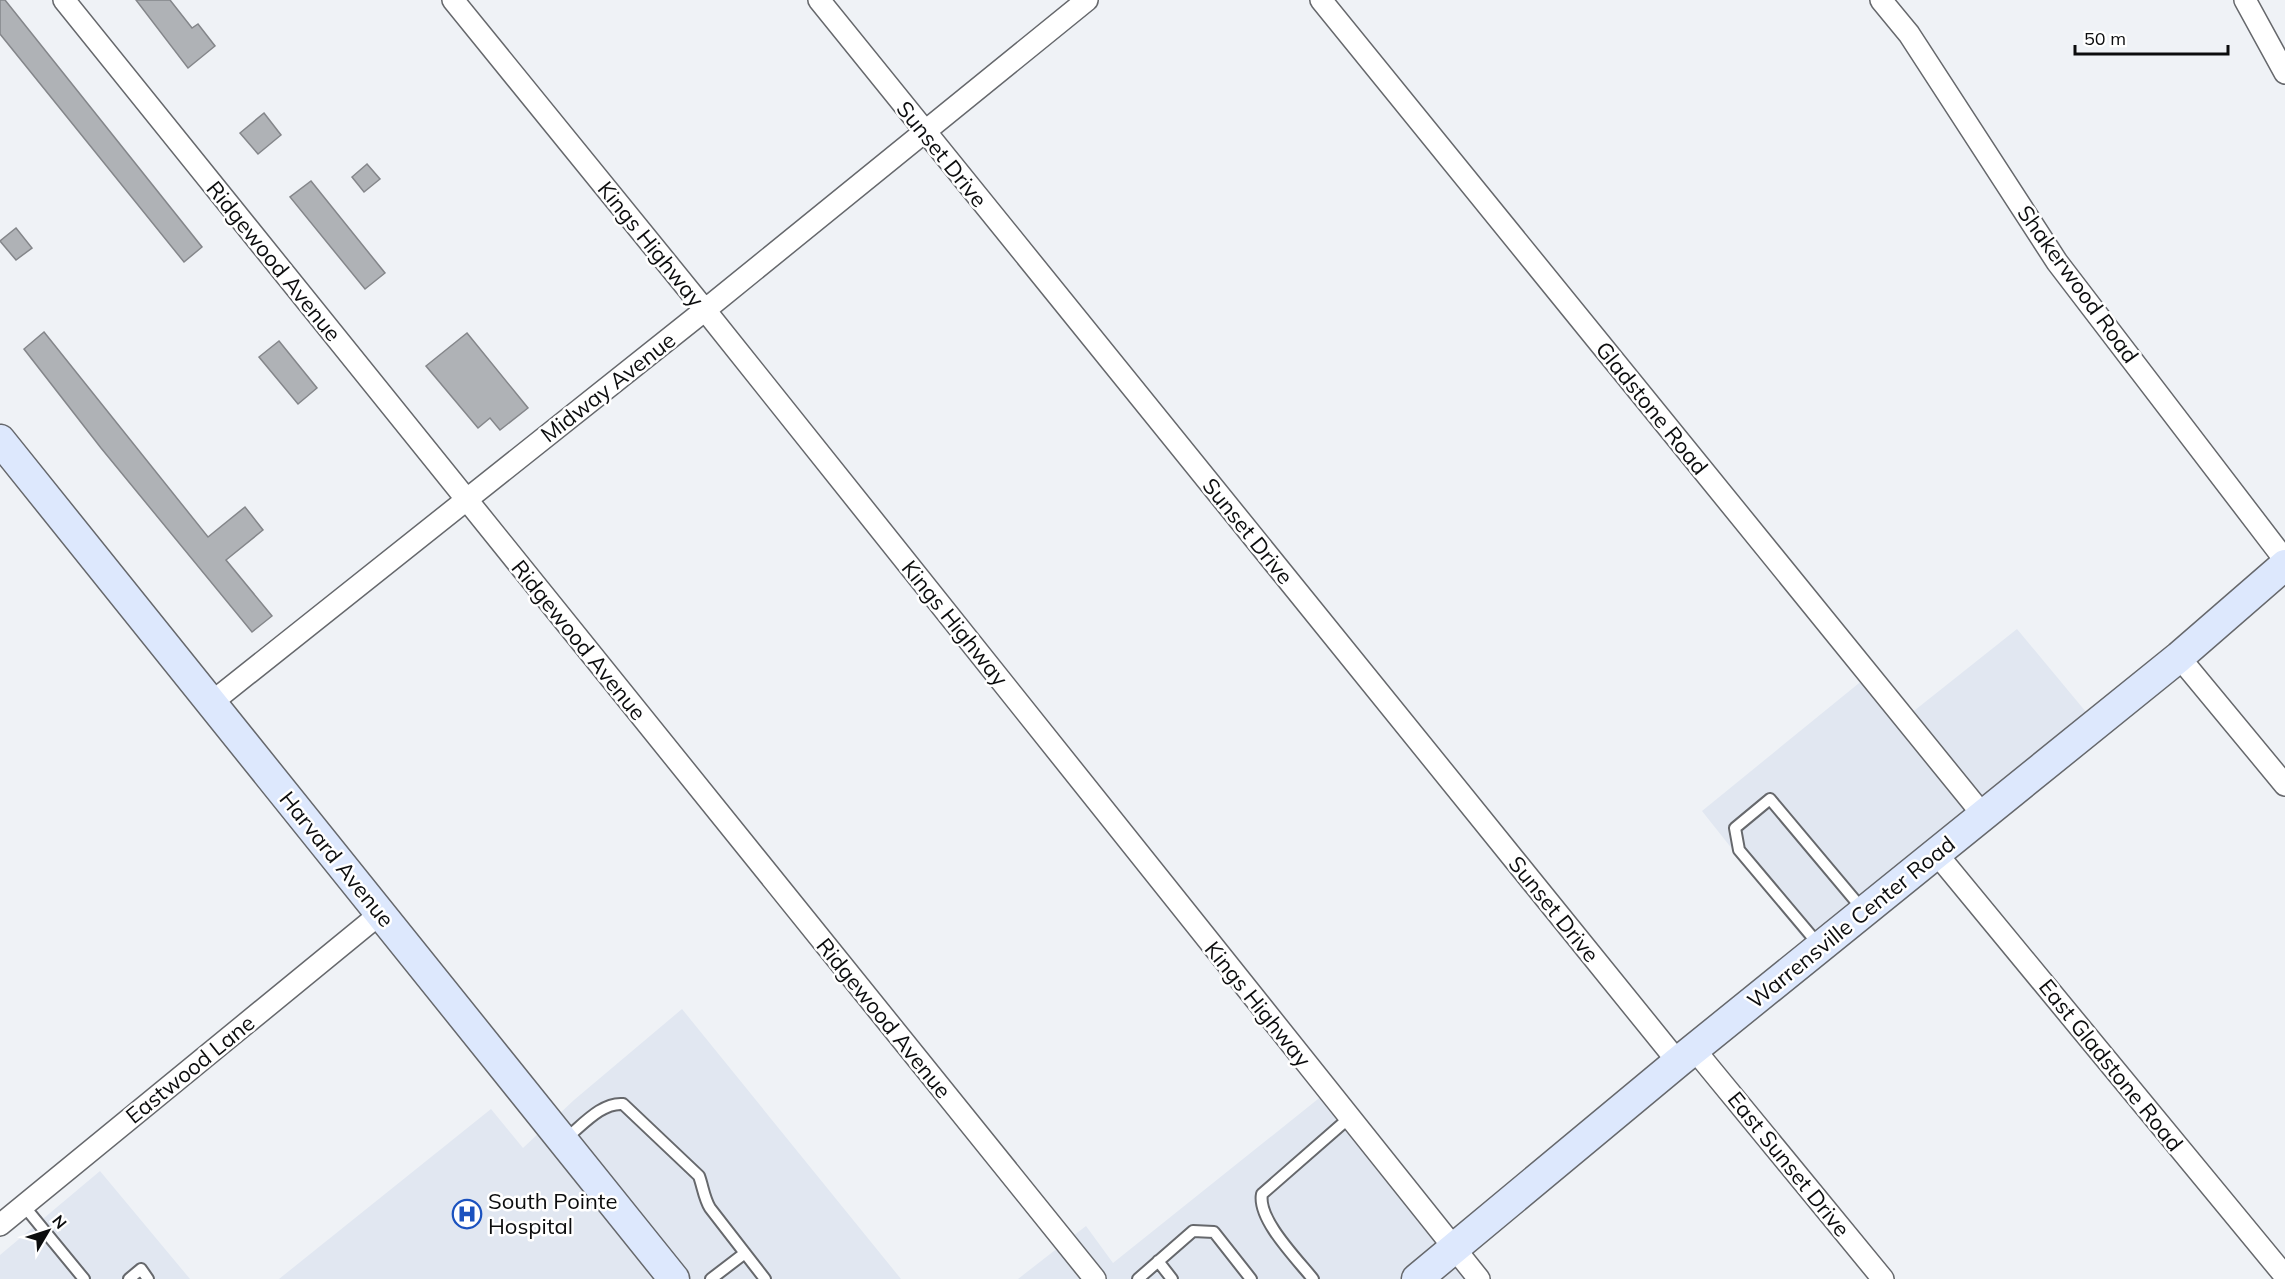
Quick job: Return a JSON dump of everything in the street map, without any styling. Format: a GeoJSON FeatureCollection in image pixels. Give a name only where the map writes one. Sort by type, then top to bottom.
{"type":"FeatureCollection","features":[{"type":"Feature","properties":{"kind":"main road","name":"Harvard Avenue"},"geometry":{"type":"LineString","coordinates":[[0,440],[674,1279]]}},
{"type":"Feature","properties":{"kind":"main road","name":"Warrensville Center Road"},"geometry":{"type":"LineString","coordinates":[[1417,1279],[1686,1055],[2179,657],[2285,566]]}},
{"type":"Feature","properties":{"kind":"street","name":"Ridgewood Avenue"},"geometry":{"type":"LineString","coordinates":[[64,0],[1089,1277]]}},
{"type":"Feature","properties":{"kind":"street","name":"Kings Highway"},"geometry":{"type":"LineString","coordinates":[[453,0],[705,310],[1479,1279]]}},
{"type":"Feature","properties":{"kind":"street","name":"Sunset Drive"},"geometry":{"type":"LineString","coordinates":[[819,0],[925,133],[1686,1055]]}},
{"type":"Feature","properties":{"kind":"street","name":"Midway Avenue"},"geometry":{"type":"LineString","coordinates":[[211,703],[705,310],[1087,0]]}},
{"type":"Feature","properties":{"kind":"street","name":"Gladstone Road"},"geometry":{"type":"LineString","coordinates":[[1321,0],[1983,815]]}},
{"type":"Feature","properties":{"kind":"street","name":"Shakerwood Road"},"geometry":{"type":"LineString","coordinates":[[1881,0],[1909,34],[2057,262],[2285,560]]}},
{"type":"Feature","properties":{"kind":"street"},"geometry":{"type":"LineString","coordinates":[[2245,0],[2285,73]]}},
{"type":"Feature","properties":{"kind":"street"},"geometry":{"type":"LineString","coordinates":[[2179,657],[2285,785]]}},
{"type":"Feature","properties":{"kind":"street","name":"East Gladstone Road"},"geometry":{"type":"LineString","coordinates":[[1936,853],[2285,1276]]}},
{"type":"Feature","properties":{"kind":"street","name":"Eastwood Lane"},"geometry":{"type":"LineString","coordinates":[[0,1225],[381,913]]}},
{"type":"Feature","properties":{"kind":"street","name":"East Sunset Drive"},"geometry":{"type":"LineString","coordinates":[[1686,1055],[1883,1279]]}},
{"type":"Feature","properties":{"kind":"lane"},"geometry":{"type":"LineString","coordinates":[[1821,946],[1739,850],[1735,828],[1770,799],[1864,912]]}},
{"type":"Feature","properties":{"kind":"lane"},"geometry":{"type":"LineString","coordinates":[[563,1141],[606,1106],[615,1103],[623,1104],[699,1176],[705,1200],[710,1208],[765,1279]]}},
{"type":"Feature","properties":{"kind":"lane"},"geometry":{"type":"LineString","coordinates":[[1313,1279],[1264,1215],[1260,1200],[1262,1194],[1349,1118]]}},
{"type":"Feature","properties":{"kind":"lane"},"geometry":{"type":"LineString","coordinates":[[24,1206],[84,1279]]}},
{"type":"Feature","properties":{"kind":"lane"},"geometry":{"type":"LineString","coordinates":[[1138,1279],[1193,1231],[1214,1233],[1251,1279]]}},
{"type":"Feature","properties":{"kind":"lane"},"geometry":{"type":"LineString","coordinates":[[711,1279],[744,1253]]}},
{"type":"Feature","properties":{"kind":"lane"},"geometry":{"type":"LineString","coordinates":[[1158,1262],[1172,1279]]}},
{"type":"Feature","properties":{"kind":"lane"},"geometry":{"type":"LineString","coordinates":[[129,1279],[141,1269],[148,1279]]}},
{"type":"Feature","properties":{"kind":"shaded area"},"geometry":{"type":"Polygon","coordinates":[[[2017,629],[2096,724],[1814,952],[1702,811],[1869,675],[1905,718],[2017,629]]]}},
{"type":"Feature","properties":{"kind":"shaded area"},"geometry":{"type":"Polygon","coordinates":[[[682,1009],[901,1279],[279,1279],[491,1109],[523,1148],[574,1100],[682,1009]]]}},
{"type":"Feature","properties":{"kind":"shaded area"},"geometry":{"type":"Polygon","coordinates":[[[1328,1091],[1481,1279],[1018,1279],[1086,1226],[1113,1263],[1328,1091]]]}},
{"type":"Feature","properties":{"kind":"shaded area"},"geometry":{"type":"Polygon","coordinates":[[[100,1171],[190,1279],[0,1279],[0,1255],[100,1171]]]}},
{"type":"Feature","properties":{"kind":"building"},"geometry":{"type":"Polygon","coordinates":[[[0,0],[5,0],[202,247],[184,262],[0,34],[0,0]]]}},
{"type":"Feature","properties":{"kind":"building"},"geometry":{"type":"Polygon","coordinates":[[[136,0],[170,0],[192,28],[198,24],[215,46],[188,68],[136,0]]]}},
{"type":"Feature","properties":{"kind":"building"},"geometry":{"type":"Polygon","coordinates":[[[264,113],[281,135],[258,154],[240,133],[264,113]]]}},
{"type":"Feature","properties":{"kind":"building"},"geometry":{"type":"Polygon","coordinates":[[[367,164],[380,179],[364,192],[352,177],[367,164]]]}},
{"type":"Feature","properties":{"kind":"building"},"geometry":{"type":"Polygon","coordinates":[[[311,181],[385,273],[365,289],[290,197],[311,181]]]}},
{"type":"Feature","properties":{"kind":"building"},"geometry":{"type":"Polygon","coordinates":[[[16,228],[32,248],[16,260],[0,241],[16,228]]]}},
{"type":"Feature","properties":{"kind":"building"},"geometry":{"type":"Polygon","coordinates":[[[44,332],[208,537],[245,507],[263,530],[226,560],[272,616],[252,632],[101,448],[24,349],[44,332]]]}},
{"type":"Feature","properties":{"kind":"building"},"geometry":{"type":"Polygon","coordinates":[[[467,333],[528,408],[500,430],[490,418],[478,428],[426,366],[467,333]]]}},
{"type":"Feature","properties":{"kind":"building"},"geometry":{"type":"Polygon","coordinates":[[[279,341],[317,388],[298,404],[259,357],[279,341]]]}},
{"type":"Feature","properties":{"kind":"place","name":"South Pointe Hospital"},"geometry":{"type":"Point","coordinates":[467,1214]}}]}
